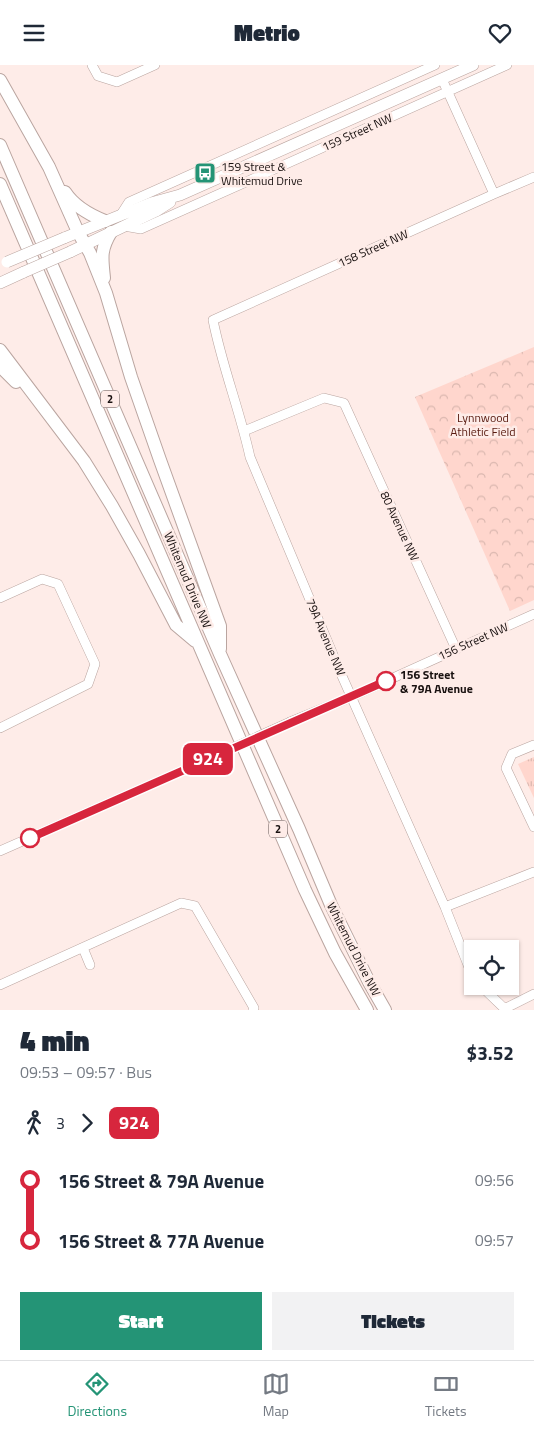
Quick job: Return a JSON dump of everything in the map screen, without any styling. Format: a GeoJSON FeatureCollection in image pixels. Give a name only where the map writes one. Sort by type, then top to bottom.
{"type":"FeatureCollection","features":[{"type":"Feature","properties":{"kind":"highway"},"geometry":{"type":"LineString","coordinates":[[0,80],[49,167],[70,199],[108,227],[103,252],[106,293]]}},
{"type":"Feature","properties":{"kind":"highway","name":"Whitemud Drive NW"},"geometry":{"type":"LineString","coordinates":[[0,145],[220,654],[331,905],[385,1010]]}},
{"type":"Feature","properties":{"kind":"highway"},"geometry":{"type":"LineString","coordinates":[[49,167],[78,232],[86,245],[106,293],[131,377],[220,626],[220,654]]}},
{"type":"Feature","properties":{"kind":"highway","name":"Whitemud Drive NW"},"geometry":{"type":"LineString","coordinates":[[0,184],[305,890],[335,953],[367,1010]]}},
{"type":"Feature","properties":{"kind":"highway"},"geometry":{"type":"LineString","coordinates":[[0,350],[84,461],[139,553],[176,625],[197,643]]}},
{"type":"Feature","properties":{"kind":"highway"},"geometry":{"type":"LineString","coordinates":[[0,367],[66,438]]}},
{"type":"Feature","properties":{"kind":"main road","name":"159 Street NW"},"geometry":{"type":"LineString","coordinates":[[3,263],[78,232],[108,227],[156,211],[180,195],[473,65]]}},
{"type":"Feature","properties":{"kind":"main road","name":"159 Street NW"},"geometry":{"type":"LineString","coordinates":[[0,283],[86,245],[108,227]]}},
{"type":"Feature","properties":{"kind":"street"},"geometry":{"type":"LineString","coordinates":[[92,65],[98,76],[117,82],[155,65]]}},
{"type":"Feature","properties":{"kind":"street","name":"159 Street NW"},"geometry":{"type":"LineString","coordinates":[[434,65],[129,202],[122,221],[141,229],[507,65]]}},
{"type":"Feature","properties":{"kind":"street"},"geometry":{"type":"LineString","coordinates":[[442,79],[494,194]]}},
{"type":"Feature","properties":{"kind":"street","name":"158 Street NW"},"geometry":{"type":"LineString","coordinates":[[213,320],[534,177]]}},
{"type":"Feature","properties":{"kind":"street","name":"79A Avenue NW"},"geometry":{"type":"LineString","coordinates":[[213,320],[250,457],[351,697],[445,907],[464,955]]}},
{"type":"Feature","properties":{"kind":"street","name":"80 Avenue NW"},"geometry":{"type":"LineString","coordinates":[[244,431],[324,398],[344,403],[456,649]]}},
{"type":"Feature","properties":{"kind":"street"},"geometry":{"type":"LineString","coordinates":[[0,598],[42,579],[58,584],[95,664],[88,685],[0,728]]}},
{"type":"Feature","properties":{"kind":"street","name":"156 Street NW"},"geometry":{"type":"LineString","coordinates":[[0,851],[351,697],[534,614]]}},
{"type":"Feature","properties":{"kind":"street"},"geometry":{"type":"LineString","coordinates":[[534,745],[512,754],[506,768],[534,827]]}},
{"type":"Feature","properties":{"kind":"street"},"geometry":{"type":"LineString","coordinates":[[445,907],[534,872]]}},
{"type":"Feature","properties":{"kind":"street"},"geometry":{"type":"LineString","coordinates":[[0,985],[181,903],[195,906],[254,1008],[253,1010]]}},
{"type":"Feature","properties":{"kind":"street"},"geometry":{"type":"LineString","coordinates":[[83,948],[90,965]]}},
{"type":"Feature","properties":{"kind":"street"},"geometry":{"type":"LineString","coordinates":[[490,995],[505,1009],[534,994]]}},
{"type":"Feature","properties":{"kind":"green space","name":"Lynnwood Athletic Field"},"geometry":{"type":"Polygon","coordinates":[[[534,347],[534,600],[510,611],[415,397],[534,347]]]}},
{"type":"Feature","properties":{"kind":"green space"},"geometry":{"type":"Polygon","coordinates":[[[534,757],[534,798],[518,764],[534,757]]]}},
{"type":"Feature","properties":{"kind":"bus line","name":"924"},"geometry":{"type":"LineString","coordinates":[[30,838],[386,681]]}},
{"type":"Feature","properties":{"kind":"place","name":"159 Street & Whitemud Drive"},"geometry":{"type":"Point","coordinates":[205,173]}},
{"type":"Feature","properties":{"kind":"place","name":"156 Street & 79A Avenue"},"geometry":{"type":"Point","coordinates":[386,681]}}]}
